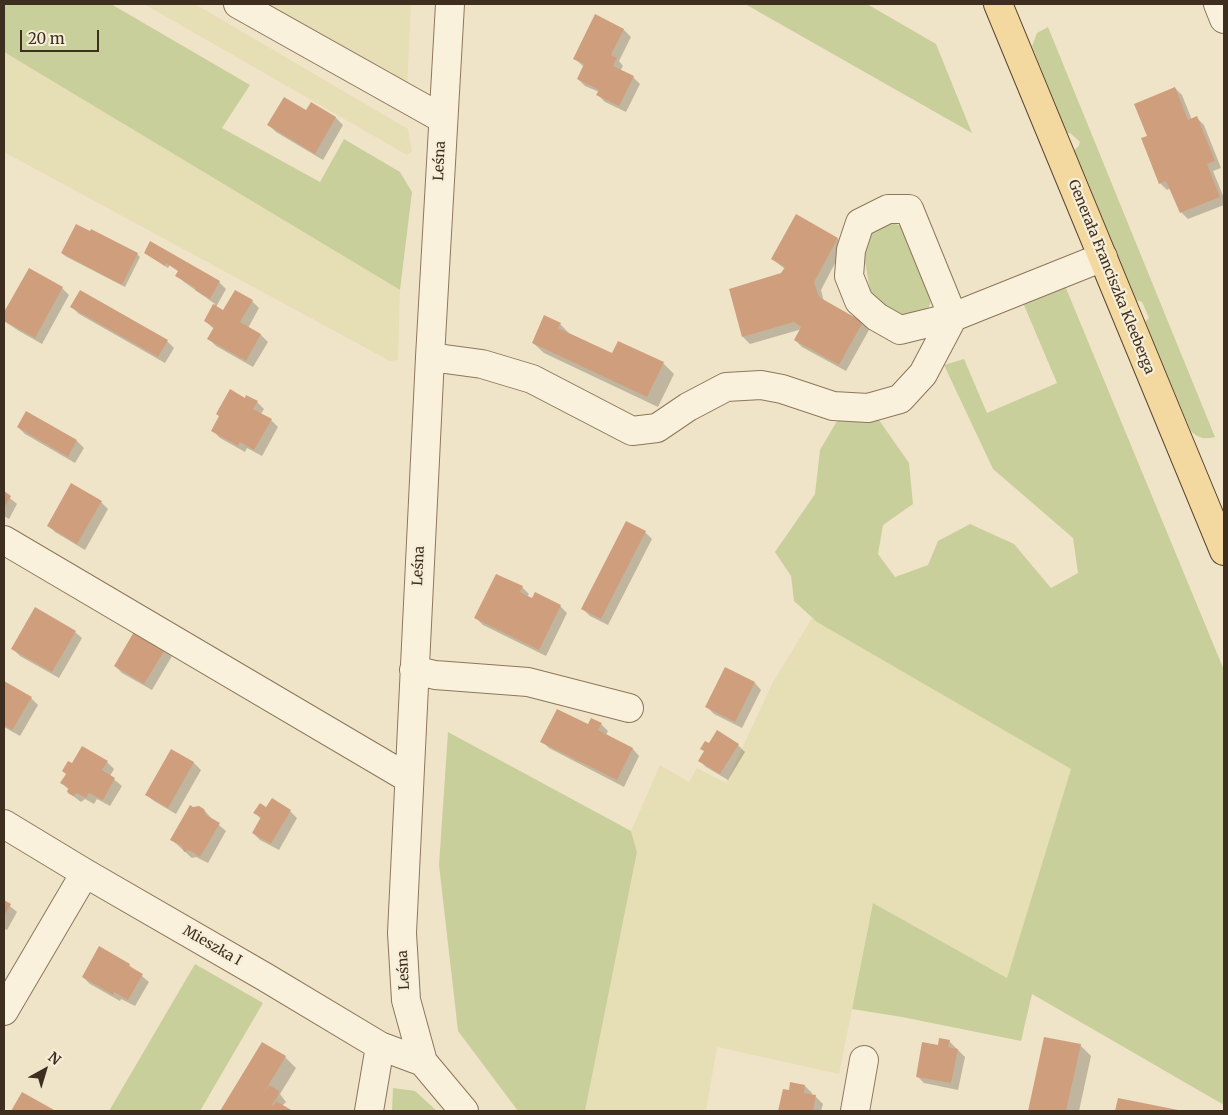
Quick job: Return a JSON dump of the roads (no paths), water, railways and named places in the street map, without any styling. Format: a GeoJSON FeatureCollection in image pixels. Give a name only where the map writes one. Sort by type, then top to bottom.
{"type":"FeatureCollection","features":[{"type":"Feature","properties":{"kind":"main road","name":"Generała Franciszka Kleeberga"},"geometry":{"type":"LineString","coordinates":[[998,4],[1224,551]]}},
{"type":"Feature","properties":{"kind":"street"},"geometry":{"type":"LineString","coordinates":[[238,4],[443,119]]}},
{"type":"Feature","properties":{"kind":"street","name":"Leśna"},"geometry":{"type":"LineString","coordinates":[[450,4],[408,778],[402,933],[406,1000],[423,1062],[464,1111]]}},
{"type":"Feature","properties":{"kind":"street"},"geometry":{"type":"LineString","coordinates":[[1218,4],[1224,20]]}},
{"type":"Feature","properties":{"kind":"street"},"geometry":{"type":"LineString","coordinates":[[430,357],[482,364],[532,379],[632,431],[657,428],[726,387],[761,386],[782,389],[833,406],[868,408],[900,399],[923,374],[953,317],[910,209],[888,209],[860,223],[851,250],[849,276],[859,301],[877,317],[900,330],[953,317],[1103,257]]}},
{"type":"Feature","properties":{"kind":"street"},"geometry":{"type":"LineString","coordinates":[[4,540],[408,778]]}},
{"type":"Feature","properties":{"kind":"street"},"geometry":{"type":"LineString","coordinates":[[414,670],[435,675],[528,682],[629,708]]}},
{"type":"Feature","properties":{"kind":"street","name":"Mieszka I"},"geometry":{"type":"LineString","coordinates":[[4,824],[380,1046],[423,1062]]}},
{"type":"Feature","properties":{"kind":"street"},"geometry":{"type":"LineString","coordinates":[[4,1011],[85,873]]}},
{"type":"Feature","properties":{"kind":"street"},"geometry":{"type":"LineString","coordinates":[[368,1111],[380,1046]]}},
{"type":"Feature","properties":{"kind":"street"},"geometry":{"type":"LineString","coordinates":[[855,1111],[864,1060]]}}]}
